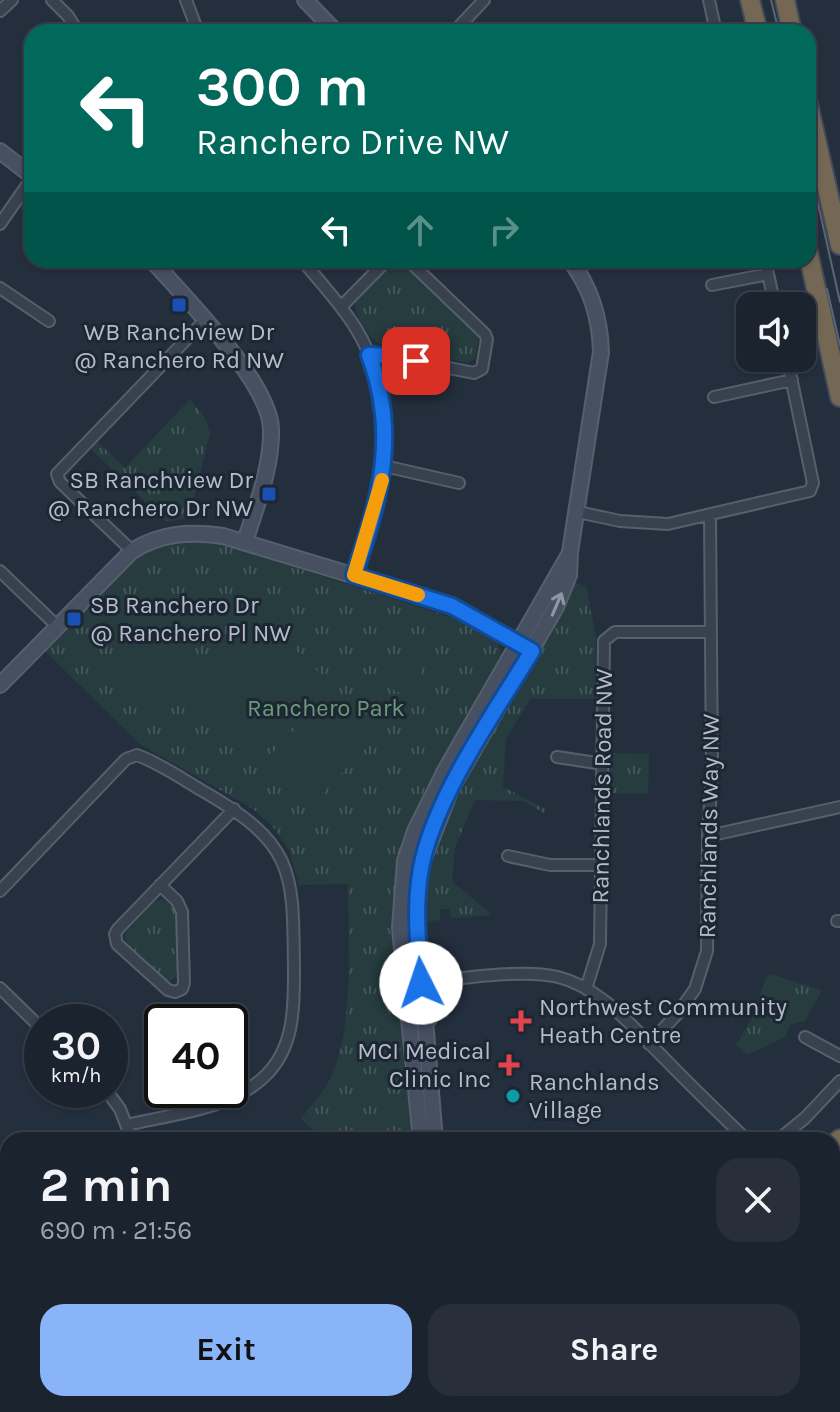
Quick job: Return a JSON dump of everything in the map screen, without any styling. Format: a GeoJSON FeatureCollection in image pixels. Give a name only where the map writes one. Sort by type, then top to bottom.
{"type":"FeatureCollection","features":[{"type":"Feature","properties":{"kind":"highway"},"geometry":{"type":"LineString","coordinates":[[750,0],[756,24]]}},
{"type":"Feature","properties":{"kind":"highway"},"geometry":{"type":"LineString","coordinates":[[785,0],[790,24]]}},
{"type":"Feature","properties":{"kind":"highway"},"geometry":{"type":"LineString","coordinates":[[816,139],[840,245]]}},
{"type":"Feature","properties":{"kind":"highway"},"geometry":{"type":"LineString","coordinates":[[812,268],[840,397]]}},
{"type":"Feature","properties":{"kind":"street"},"geometry":{"type":"LineString","coordinates":[[0,11],[12,0]]}},
{"type":"Feature","properties":{"kind":"street"},"geometry":{"type":"LineString","coordinates":[[52,0],[73,24]]}},
{"type":"Feature","properties":{"kind":"street"},"geometry":{"type":"LineString","coordinates":[[186,0],[195,24]]}},
{"type":"Feature","properties":{"kind":"street"},"geometry":{"type":"LineString","coordinates":[[305,0],[328,24]]}},
{"type":"Feature","properties":{"kind":"street"},"geometry":{"type":"LineString","coordinates":[[462,24],[484,0]]}},
{"type":"Feature","properties":{"kind":"street"},"geometry":{"type":"LineString","coordinates":[[709,0],[714,24]]}},
{"type":"Feature","properties":{"kind":"street"},"geometry":{"type":"LineString","coordinates":[[0,151],[24,170]]}},
{"type":"Feature","properties":{"kind":"street"},"geometry":{"type":"LineString","coordinates":[[0,224],[24,189]]}},
{"type":"Feature","properties":{"kind":"street"},"geometry":{"type":"LineString","coordinates":[[159,268],[250,375],[270,418],[270,455],[245,542]]}},
{"type":"Feature","properties":{"kind":"street"},"geometry":{"type":"LineString","coordinates":[[309,268],[356,328],[369,355],[383,410],[384,466],[372,519],[354,575]]}},
{"type":"Feature","properties":{"kind":"street"},"geometry":{"type":"LineString","coordinates":[[341,307],[379,268]]}},
{"type":"Feature","properties":{"kind":"street"},"geometry":{"type":"LineString","coordinates":[[369,355],[474,373],[482,369],[487,339],[485,334],[416,268]]}},
{"type":"Feature","properties":{"kind":"street"},"geometry":{"type":"LineString","coordinates":[[421,1132],[414,984],[421,866],[430,837],[464,765],[532,651],[569,575],[601,352],[600,327],[592,297],[575,268]]}},
{"type":"Feature","properties":{"kind":"street"},"geometry":{"type":"LineString","coordinates":[[767,268],[772,292]]}},
{"type":"Feature","properties":{"kind":"street"},"geometry":{"type":"LineString","coordinates":[[712,285],[768,274]]}},
{"type":"Feature","properties":{"kind":"street"},"geometry":{"type":"LineString","coordinates":[[0,288],[49,321]]}},
{"type":"Feature","properties":{"kind":"street"},"geometry":{"type":"LineString","coordinates":[[132,551],[60,482],[57,474],[204,321]]}},
{"type":"Feature","properties":{"kind":"street"},"geometry":{"type":"LineString","coordinates":[[578,512],[656,525],[804,493],[812,488],[790,372]]}},
{"type":"Feature","properties":{"kind":"street"},"geometry":{"type":"LineString","coordinates":[[714,397],[792,380]]}},
{"type":"Feature","properties":{"kind":"street"},"geometry":{"type":"LineString","coordinates":[[384,466],[459,483]]}},
{"type":"Feature","properties":{"kind":"street","name":"Ranchlands Way NW"},"geometry":{"type":"LineString","coordinates":[[649,1044],[686,1003],[699,980],[707,940],[712,772],[710,515]]}},
{"type":"Feature","properties":{"kind":"street"},"geometry":{"type":"LineString","coordinates":[[0,685],[132,551],[155,540],[191,532],[245,542],[452,606],[532,651]]}},
{"type":"Feature","properties":{"kind":"street"},"geometry":{"type":"LineString","coordinates":[[434,1132],[426,1031],[400,928],[405,861],[415,831],[446,769],[570,552]]}},
{"type":"Feature","properties":{"kind":"street"},"geometry":{"type":"LineString","coordinates":[[0,571],[57,626]]}},
{"type":"Feature","properties":{"kind":"street","name":"Ranchlands Road NW"},"geometry":{"type":"LineString","coordinates":[[586,989],[600,944],[606,637],[615,632],[709,632]]}},
{"type":"Feature","properties":{"kind":"street"},"geometry":{"type":"LineString","coordinates":[[0,891],[131,757],[142,757],[234,809],[278,852],[293,897],[294,1008],[287,1042],[271,1070],[245,1091],[218,1103],[127,1125]]}},
{"type":"Feature","properties":{"kind":"street"},"geometry":{"type":"LineString","coordinates":[[557,757],[603,764]]}},
{"type":"Feature","properties":{"kind":"street"},"geometry":{"type":"LineString","coordinates":[[708,836],[840,807]]}},
{"type":"Feature","properties":{"kind":"street"},"geometry":{"type":"LineString","coordinates":[[160,885],[180,905],[184,922],[184,983],[182,989],[175,992],[168,990],[115,940],[118,929],[160,885],[234,809]]}},
{"type":"Feature","properties":{"kind":"street"},"geometry":{"type":"LineString","coordinates":[[508,856],[550,865],[602,865]]}},
{"type":"Feature","properties":{"kind":"street"},"geometry":{"type":"LineString","coordinates":[[414,984],[539,974],[586,989],[619,1014],[739,1132]]}},
{"type":"Feature","properties":{"kind":"street"},"geometry":{"type":"LineString","coordinates":[[426,1031],[434,999],[451,981]]}},
{"type":"Feature","properties":{"kind":"street"},"geometry":{"type":"LineString","coordinates":[[0,988],[24,1011]]}},
{"type":"Feature","properties":{"kind":"street"},"geometry":{"type":"LineString","coordinates":[[805,1037],[840,1056]]}},
{"type":"Feature","properties":{"kind":"street"},"geometry":{"type":"LineString","coordinates":[[788,1132],[840,1081]]}},
{"type":"Feature","properties":{"kind":"street"},"geometry":{"type":"LineString","coordinates":[[119,1108],[129,1132]]}},
{"type":"Feature","properties":{"kind":"green space"},"geometry":{"type":"Polygon","coordinates":[[[388,268],[408,268],[479,338],[475,358],[468,363],[380,344],[359,319],[355,301],[388,268]]]}},
{"type":"Feature","properties":{"kind":"green space"},"geometry":{"type":"Polygon","coordinates":[[[190,399],[205,418],[210,433],[189,518],[166,522],[90,448],[97,441],[125,468],[190,399]]]}},
{"type":"Feature","properties":{"kind":"green space","name":"Ranchero Park"},"geometry":{"type":"Polygon","coordinates":[[[202,540],[244,551],[463,621],[498,643],[503,656],[416,813],[400,863],[395,916],[413,1132],[315,1132],[301,1119],[330,1079],[343,1035],[349,957],[348,884],[299,885],[289,850],[273,827],[252,808],[141,745],[44,650],[133,560],[164,544],[202,540]]]}},
{"type":"Feature","properties":{"kind":"green space"},"geometry":{"type":"Polygon","coordinates":[[[572,582],[586,586],[596,637],[595,699],[530,699],[506,739],[503,787],[545,809],[545,814],[524,801],[475,800],[455,848],[452,881],[492,915],[451,918],[450,909],[440,909],[440,920],[422,922],[429,859],[453,799],[559,614],[572,582]]]}},
{"type":"Feature","properties":{"kind":"green space"},"geometry":{"type":"Polygon","coordinates":[[[173,593],[174,599],[193,609],[192,622],[180,633],[168,631],[157,619],[167,601],[166,595],[173,593]]]}},
{"type":"Feature","properties":{"kind":"green space"},"geometry":{"type":"Polygon","coordinates":[[[258,614],[329,682],[252,762],[182,695],[258,614]]]}},
{"type":"Feature","properties":{"kind":"green space"},"geometry":{"type":"Polygon","coordinates":[[[146,637],[191,671],[165,707],[120,673],[146,637]]]}},
{"type":"Feature","properties":{"kind":"green space"},"geometry":{"type":"Polygon","coordinates":[[[396,658],[420,666],[422,672],[409,693],[396,692],[387,682],[387,668],[396,658]]]}},
{"type":"Feature","properties":{"kind":"green space"},"geometry":{"type":"Polygon","coordinates":[[[328,695],[374,739],[307,809],[261,765],[328,695]]]}},
{"type":"Feature","properties":{"kind":"green space"},"geometry":{"type":"Polygon","coordinates":[[[610,753],[649,754],[648,794],[609,793],[610,753]]]}},
{"type":"Feature","properties":{"kind":"green space"},"geometry":{"type":"Polygon","coordinates":[[[162,899],[170,903],[178,919],[178,970],[170,981],[165,980],[126,944],[124,935],[153,902],[162,899]]]}},
{"type":"Feature","properties":{"kind":"green space"},"geometry":{"type":"Polygon","coordinates":[[[770,974],[822,990],[805,1021],[790,1025],[785,1037],[747,1055],[736,1045],[751,1020],[770,974]]]}},
{"type":"Feature","properties":{"kind":"tram line"},"geometry":{"type":"LineString","coordinates":[[771,0],[777,24]]}},
{"type":"Feature","properties":{"kind":"tram line"},"geometry":{"type":"LineString","coordinates":[[816,195],[840,302]]}},
{"type":"Feature","properties":{"kind":"tram line"},"geometry":{"type":"LineString","coordinates":[[827,289],[840,345]]}},
{"type":"Feature","properties":{"kind":"slow traffic"},"geometry":{"type":"LineString","coordinates":[[382,480],[354,575],[418,595]]}},
{"type":"Feature","properties":{"kind":"place","name":"WB Ranchview Dr @ Ranchero Rd NW"},"geometry":{"type":"Point","coordinates":[179,305]}},
{"type":"Feature","properties":{"kind":"place","name":"SB Ranchview Dr @ Ranchero Dr NW"},"geometry":{"type":"Point","coordinates":[269,494]}},
{"type":"Feature","properties":{"kind":"place","name":"SB Ranchero Dr @ Ranchero Pl NW"},"geometry":{"type":"Point","coordinates":[74,619]}},
{"type":"Feature","properties":{"kind":"place","name":"Northwest Community Heath Centre"},"geometry":{"type":"Point","coordinates":[521,1021]}},
{"type":"Feature","properties":{"kind":"place","name":"MCI Medical Clinic Inc"},"geometry":{"type":"Point","coordinates":[509,1065]}},
{"type":"Feature","properties":{"kind":"place","name":"Ranchlands Village"},"geometry":{"type":"Point","coordinates":[513,1096]}},
{"type":"Feature","properties":{"kind":"route"},"geometry":{"type":"LineString","coordinates":[[416,361],[369,355],[381,395],[386,454],[381,487],[354,575],[452,606],[532,651],[477,741],[430,837],[421,866],[416,911],[421,983]]}}]}
